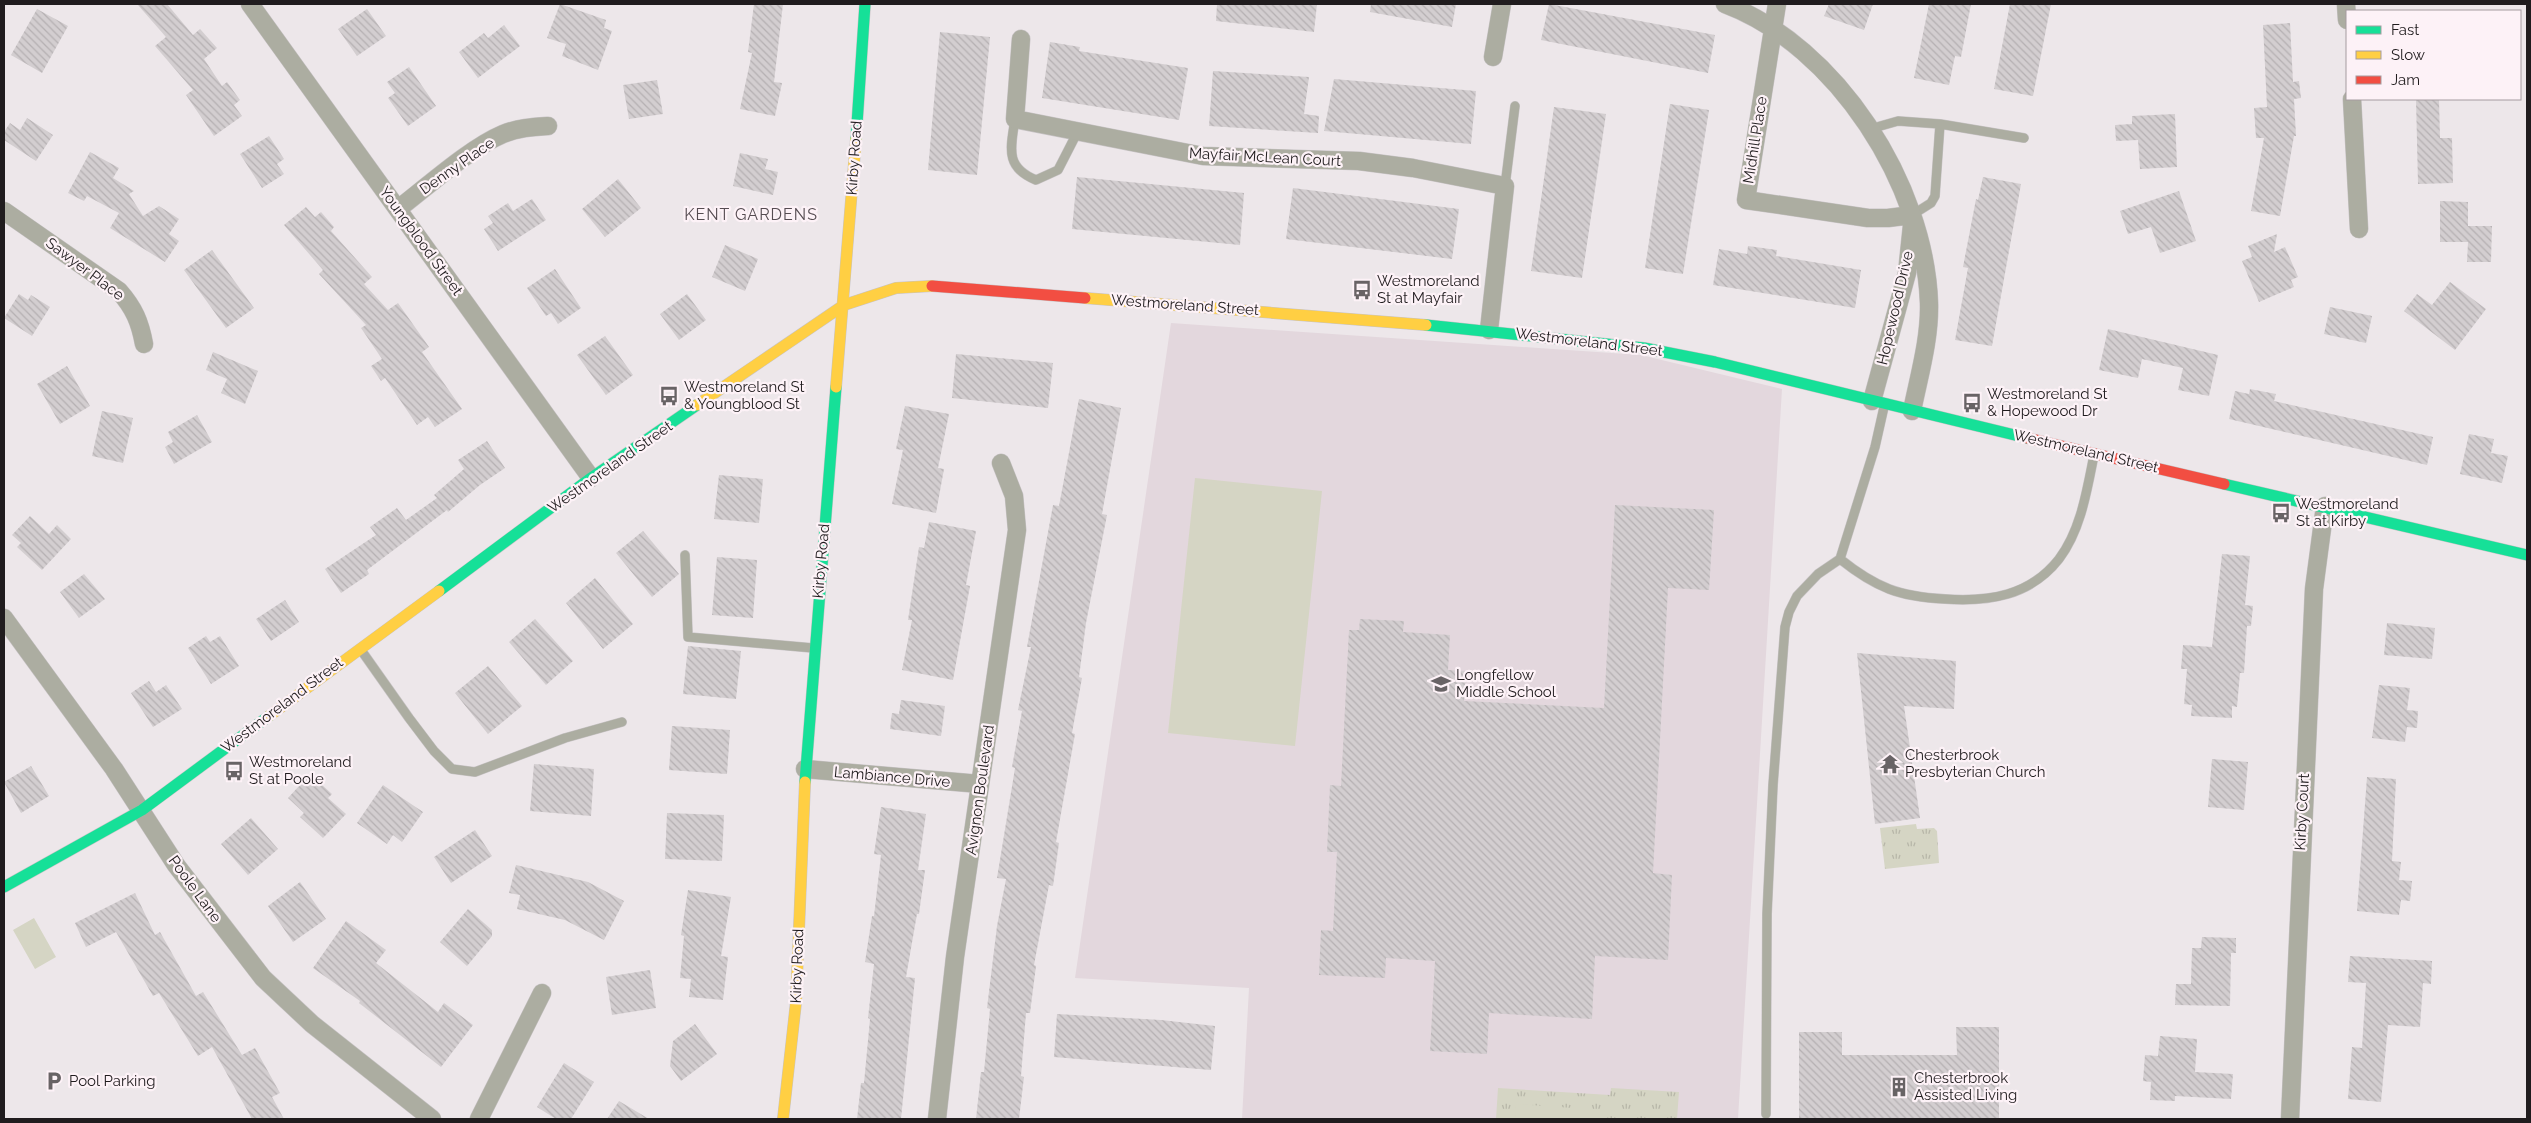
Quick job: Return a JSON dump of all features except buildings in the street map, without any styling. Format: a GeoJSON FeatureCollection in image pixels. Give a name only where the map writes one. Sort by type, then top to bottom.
{"type":"FeatureCollection","features":[{"type":"Feature","properties":{"kind":"main road","name":"Kirby Road"},"geometry":{"type":"LineString","coordinates":[[783,1119],[796,1002],[804,769],[844,305],[864,4]]}},
{"type":"Feature","properties":{"kind":"main road","name":"Westmoreland Street"},"geometry":{"type":"LineString","coordinates":[[4,887],[142,810],[591,478],[844,305],[896,288],[936,286],[1489,330],[1582,339],[1677,354],[2527,555]]}},
{"type":"Feature","properties":{"kind":"street"},"geometry":{"type":"LineString","coordinates":[[1493,57],[1502,4]]}},
{"type":"Feature","properties":{"kind":"street","name":"Hopewood Drive"},"geometry":{"type":"LineString","coordinates":[[1725,4],[1772,27],[1834,83],[1870,129],[1896,174],[1924,252],[1929,303],[1928,332],[1912,411]]}},
{"type":"Feature","properties":{"kind":"street","name":"Midhill Place"},"geometry":{"type":"LineString","coordinates":[[1777,4],[1746,200],[1868,218],[1912,215]]}},
{"type":"Feature","properties":{"kind":"street","name":"Youngblood Street"},"geometry":{"type":"LineString","coordinates":[[258,7],[398,208],[591,478]]}},
{"type":"Feature","properties":{"kind":"street"},"geometry":{"type":"LineString","coordinates":[[1015,118],[1021,39]]}},
{"type":"Feature","properties":{"kind":"street"},"geometry":{"type":"LineString","coordinates":[[2352,100],[2359,229]]}},
{"type":"Feature","properties":{"kind":"street","name":"Mayfair McLean Court"},"geometry":{"type":"LineString","coordinates":[[1015,118],[1203,156],[1359,161],[1413,168],[1505,186]]}},
{"type":"Feature","properties":{"kind":"street","name":"Denny Place"},"geometry":{"type":"LineString","coordinates":[[398,208],[486,143],[511,132],[548,126]]}},
{"type":"Feature","properties":{"kind":"street"},"geometry":{"type":"LineString","coordinates":[[1489,330],[1505,186]]}},
{"type":"Feature","properties":{"kind":"street","name":"Sawyer Place"},"geometry":{"type":"LineString","coordinates":[[4,211],[119,291],[132,306],[140,322],[144,344]]}},
{"type":"Feature","properties":{"kind":"street","name":"Hopewood Drive"},"geometry":{"type":"LineString","coordinates":[[1878,403],[1906,273],[1912,215]]}},
{"type":"Feature","properties":{"kind":"street","name":"Avignon Boulevard"},"geometry":{"type":"LineString","coordinates":[[937,1119],[950,995],[1018,530],[1014,496],[1001,463]]}},
{"type":"Feature","properties":{"kind":"street","name":"Kirby Court"},"geometry":{"type":"LineString","coordinates":[[2290,1119],[2314,590],[2325,506]]}},
{"type":"Feature","properties":{"kind":"street","name":"Poole Lane"},"geometry":{"type":"LineString","coordinates":[[4,618],[142,810],[176,865],[263,978],[312,1024],[432,1119]]}},
{"type":"Feature","properties":{"kind":"street","name":"Lambiance Drive"},"geometry":{"type":"LineString","coordinates":[[804,769],[980,784]]}},
{"type":"Feature","properties":{"kind":"street"},"geometry":{"type":"LineString","coordinates":[[479,1119],[542,993]]}},
{"type":"Feature","properties":{"kind":"lane"},"geometry":{"type":"LineString","coordinates":[[1505,186],[1515,106]]}},
{"type":"Feature","properties":{"kind":"lane"},"geometry":{"type":"LineString","coordinates":[[1015,118],[1012,156],[1016,167],[1023,175],[1036,180],[1058,170],[1078,131]]}},
{"type":"Feature","properties":{"kind":"lane"},"geometry":{"type":"LineString","coordinates":[[1870,129],[1898,121],[1940,124],[2024,138]]}},
{"type":"Feature","properties":{"kind":"lane"},"geometry":{"type":"LineString","coordinates":[[1912,215],[1931,202],[1935,196],[1940,124]]}},
{"type":"Feature","properties":{"kind":"lane"},"geometry":{"type":"LineString","coordinates":[[1766,1114],[1767,914],[1782,641],[1786,618],[1797,596],[1818,574],[1840,559],[1875,447],[1878,403]]}},
{"type":"Feature","properties":{"kind":"lane"},"geometry":{"type":"LineString","coordinates":[[1840,559],[1873,582],[1911,596],[1968,600],[1999,598],[2011,594],[2037,581],[2060,558],[2077,526],[2095,453]]}},
{"type":"Feature","properties":{"kind":"lane"},"geometry":{"type":"LineString","coordinates":[[685,556],[688,637],[814,648]]}},
{"type":"Feature","properties":{"kind":"lane"},"geometry":{"type":"LineString","coordinates":[[360,648],[408,718],[434,751],[452,769],[475,772],[565,738],[622,722]]}},
{"type":"Feature","properties":{"kind":"shaded area","name":"Longfellow Middle School"},"geometry":{"type":"Polygon","coordinates":[[[1171,323],[1641,355],[1782,389],[1738,1119],[1242,1119],[1249,988],[1075,978],[1171,323]]]}},
{"type":"Feature","properties":{"kind":"green space"},"geometry":{"type":"Polygon","coordinates":[[[1195,478],[1322,491],[1295,746],[1168,733],[1195,478]]]}},
{"type":"Feature","properties":{"kind":"green space"},"geometry":{"type":"Polygon","coordinates":[[[1916,824],[1917,829],[1934,828],[1937,831],[1939,863],[1885,869],[1880,828],[1916,824]]]}},
{"type":"Feature","properties":{"kind":"green space"},"geometry":{"type":"Polygon","coordinates":[[[34,918],[56,957],[35,969],[13,930],[34,918]]]}},
{"type":"Feature","properties":{"kind":"green space"},"geometry":{"type":"Polygon","coordinates":[[[1498,1088],[1610,1095],[1611,1088],[1679,1092],[1677,1119],[1496,1119],[1498,1088]]]}},
{"type":"Feature","properties":{"kind":"green space"},"geometry":{"type":"Polygon","coordinates":[[[1516,1104],[1587,1109],[1587,1119],[1515,1119],[1516,1104]]]}},
{"type":"Feature","properties":{"kind":"traffic: fast"},"geometry":{"type":"LineString","coordinates":[[856,139],[865,4]]}},
{"type":"Feature","properties":{"kind":"traffic: fast"},"geometry":{"type":"LineString","coordinates":[[1426,325],[1644,348],[1715,362],[2027,438]]}},
{"type":"Feature","properties":{"kind":"traffic: fast"},"geometry":{"type":"LineString","coordinates":[[805,782],[836,387]]}},
{"type":"Feature","properties":{"kind":"traffic: fast"},"geometry":{"type":"LineString","coordinates":[[439,591],[591,478],[697,405]]}},
{"type":"Feature","properties":{"kind":"traffic: fast"},"geometry":{"type":"LineString","coordinates":[[2224,484],[2527,555]]}},
{"type":"Feature","properties":{"kind":"traffic: fast"},"geometry":{"type":"LineString","coordinates":[[4,887],[142,810],[269,716]]}},
{"type":"Feature","properties":{"kind":"traffic: slow"},"geometry":{"type":"LineString","coordinates":[[836,387],[856,139]]}},
{"type":"Feature","properties":{"kind":"traffic: slow"},"geometry":{"type":"LineString","coordinates":[[697,405],[844,305],[896,288],[932,286]]}},
{"type":"Feature","properties":{"kind":"traffic: slow"},"geometry":{"type":"LineString","coordinates":[[1085,298],[1426,325]]}},
{"type":"Feature","properties":{"kind":"traffic: slow"},"geometry":{"type":"LineString","coordinates":[[269,716],[439,591]]}},
{"type":"Feature","properties":{"kind":"traffic: slow"},"geometry":{"type":"LineString","coordinates":[[783,1119],[796,1002],[805,782]]}},
{"type":"Feature","properties":{"kind":"traffic: jam"},"geometry":{"type":"LineString","coordinates":[[932,286],[1085,298]]}},
{"type":"Feature","properties":{"kind":"traffic: jam"},"geometry":{"type":"LineString","coordinates":[[2027,438],[2224,484]]}},
{"type":"Feature","properties":{"kind":"place","name":"Westmoreland St at Mayfair"},"geometry":{"type":"Point","coordinates":[1362,290]}},
{"type":"Feature","properties":{"kind":"place","name":"Westmoreland St & Youngblood St"},"geometry":{"type":"Point","coordinates":[669,396]}},
{"type":"Feature","properties":{"kind":"place","name":"Westmoreland St & Hopewood Dr"},"geometry":{"type":"Point","coordinates":[1972,403]}},
{"type":"Feature","properties":{"kind":"place","name":"Westmoreland St at Kirby"},"geometry":{"type":"Point","coordinates":[2281,513]}},
{"type":"Feature","properties":{"kind":"place","name":"Longfellow Middle School"},"geometry":{"type":"Point","coordinates":[1441,684]}},
{"type":"Feature","properties":{"kind":"place","name":"Chesterbrook Presbyterian Church"},"geometry":{"type":"Point","coordinates":[1890,764]}},
{"type":"Feature","properties":{"kind":"place","name":"Westmoreland St at Poole"},"geometry":{"type":"Point","coordinates":[234,771]}},
{"type":"Feature","properties":{"kind":"place","name":"Pool Parking"},"geometry":{"type":"Point","coordinates":[54,1081]}},
{"type":"Feature","properties":{"kind":"place","name":"Chesterbrook Assisted Living"},"geometry":{"type":"Point","coordinates":[1899,1087]}},
{"type":"Feature","properties":{"kind":"district","name":"KENT GARDENS"},"geometry":{"type":"Point","coordinates":[751,214]}}]}
